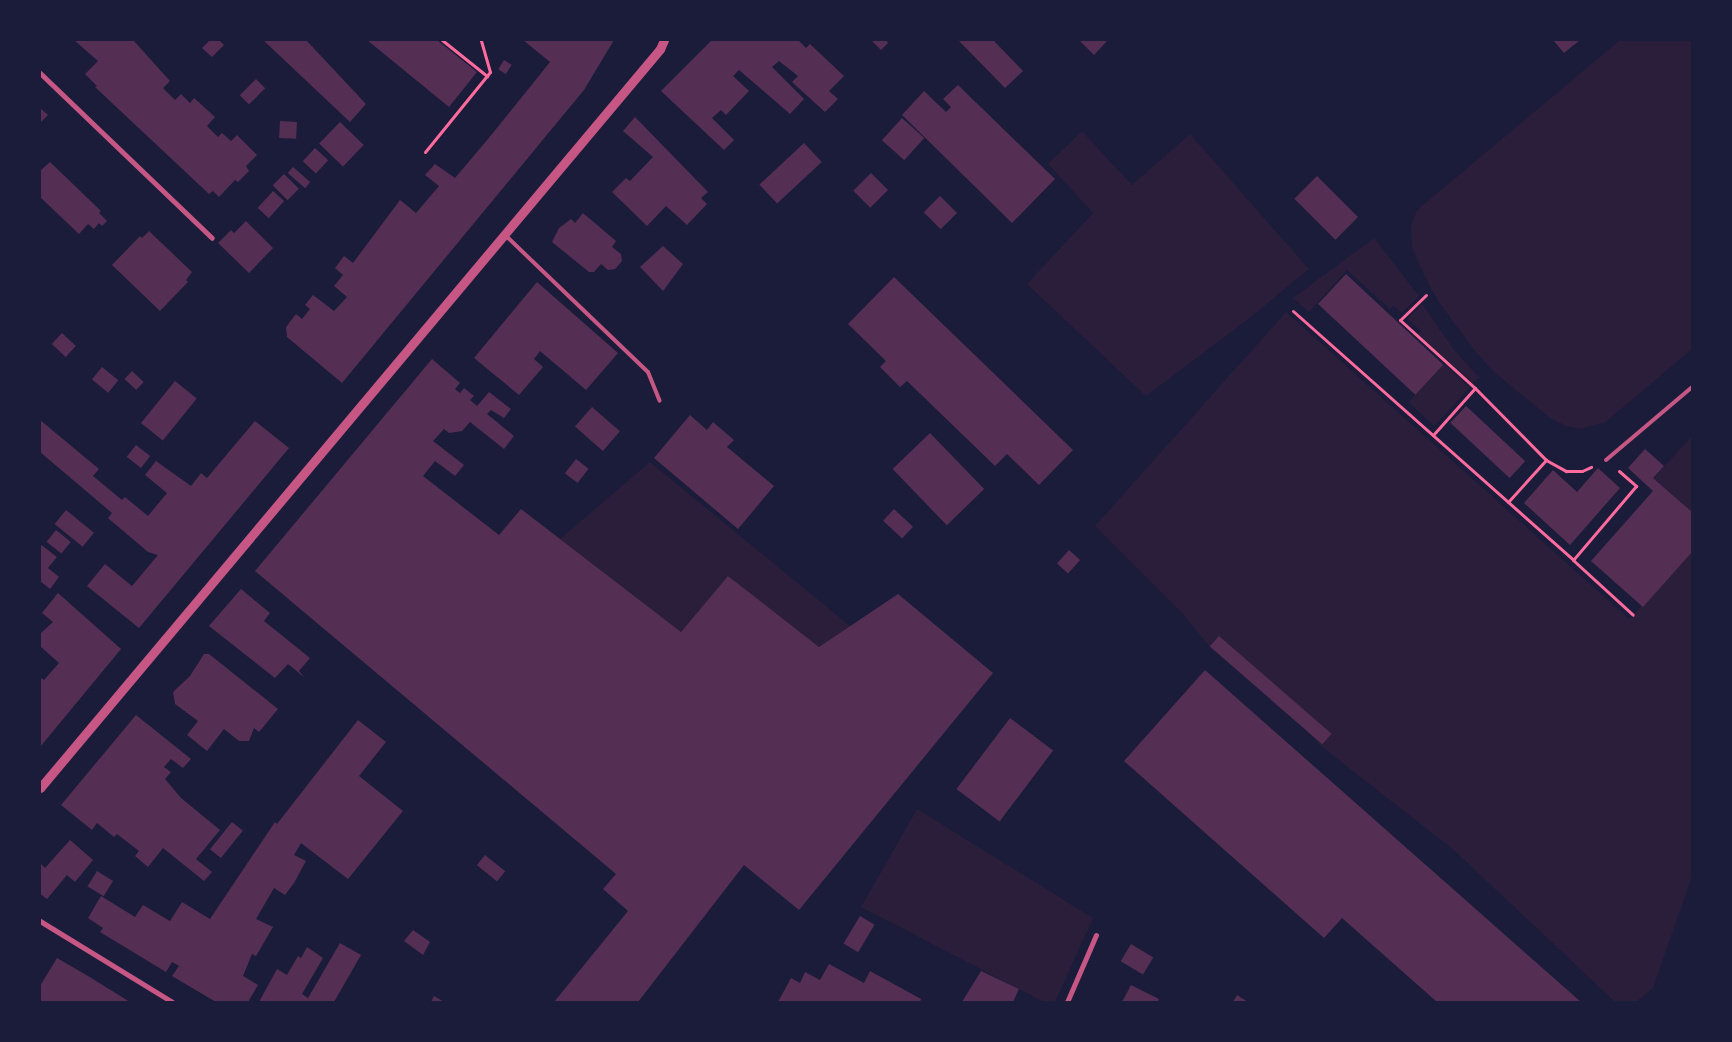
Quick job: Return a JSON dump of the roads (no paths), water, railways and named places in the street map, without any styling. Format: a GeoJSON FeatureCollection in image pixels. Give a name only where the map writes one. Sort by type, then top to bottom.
{"type":"FeatureCollection","features":[{"type":"Feature","properties":{"kind":"street"},"geometry":{"type":"LineString","coordinates":[[40,788],[660,49],[664,40]]}},
{"type":"Feature","properties":{"kind":"street"},"geometry":{"type":"LineString","coordinates":[[40,73],[212,238]]}},
{"type":"Feature","properties":{"kind":"street"},"geometry":{"type":"LineString","coordinates":[[40,921],[172,1002]]}},
{"type":"Feature","properties":{"kind":"street"},"geometry":{"type":"LineString","coordinates":[[1067,1002],[1096,935]]}},
{"type":"Feature","properties":{"kind":"lane"},"geometry":{"type":"LineString","coordinates":[[504,234],[648,372],[660,401]]}},
{"type":"Feature","properties":{"kind":"lane"},"geometry":{"type":"LineString","coordinates":[[1606,460],[1692,387]]}}]}
